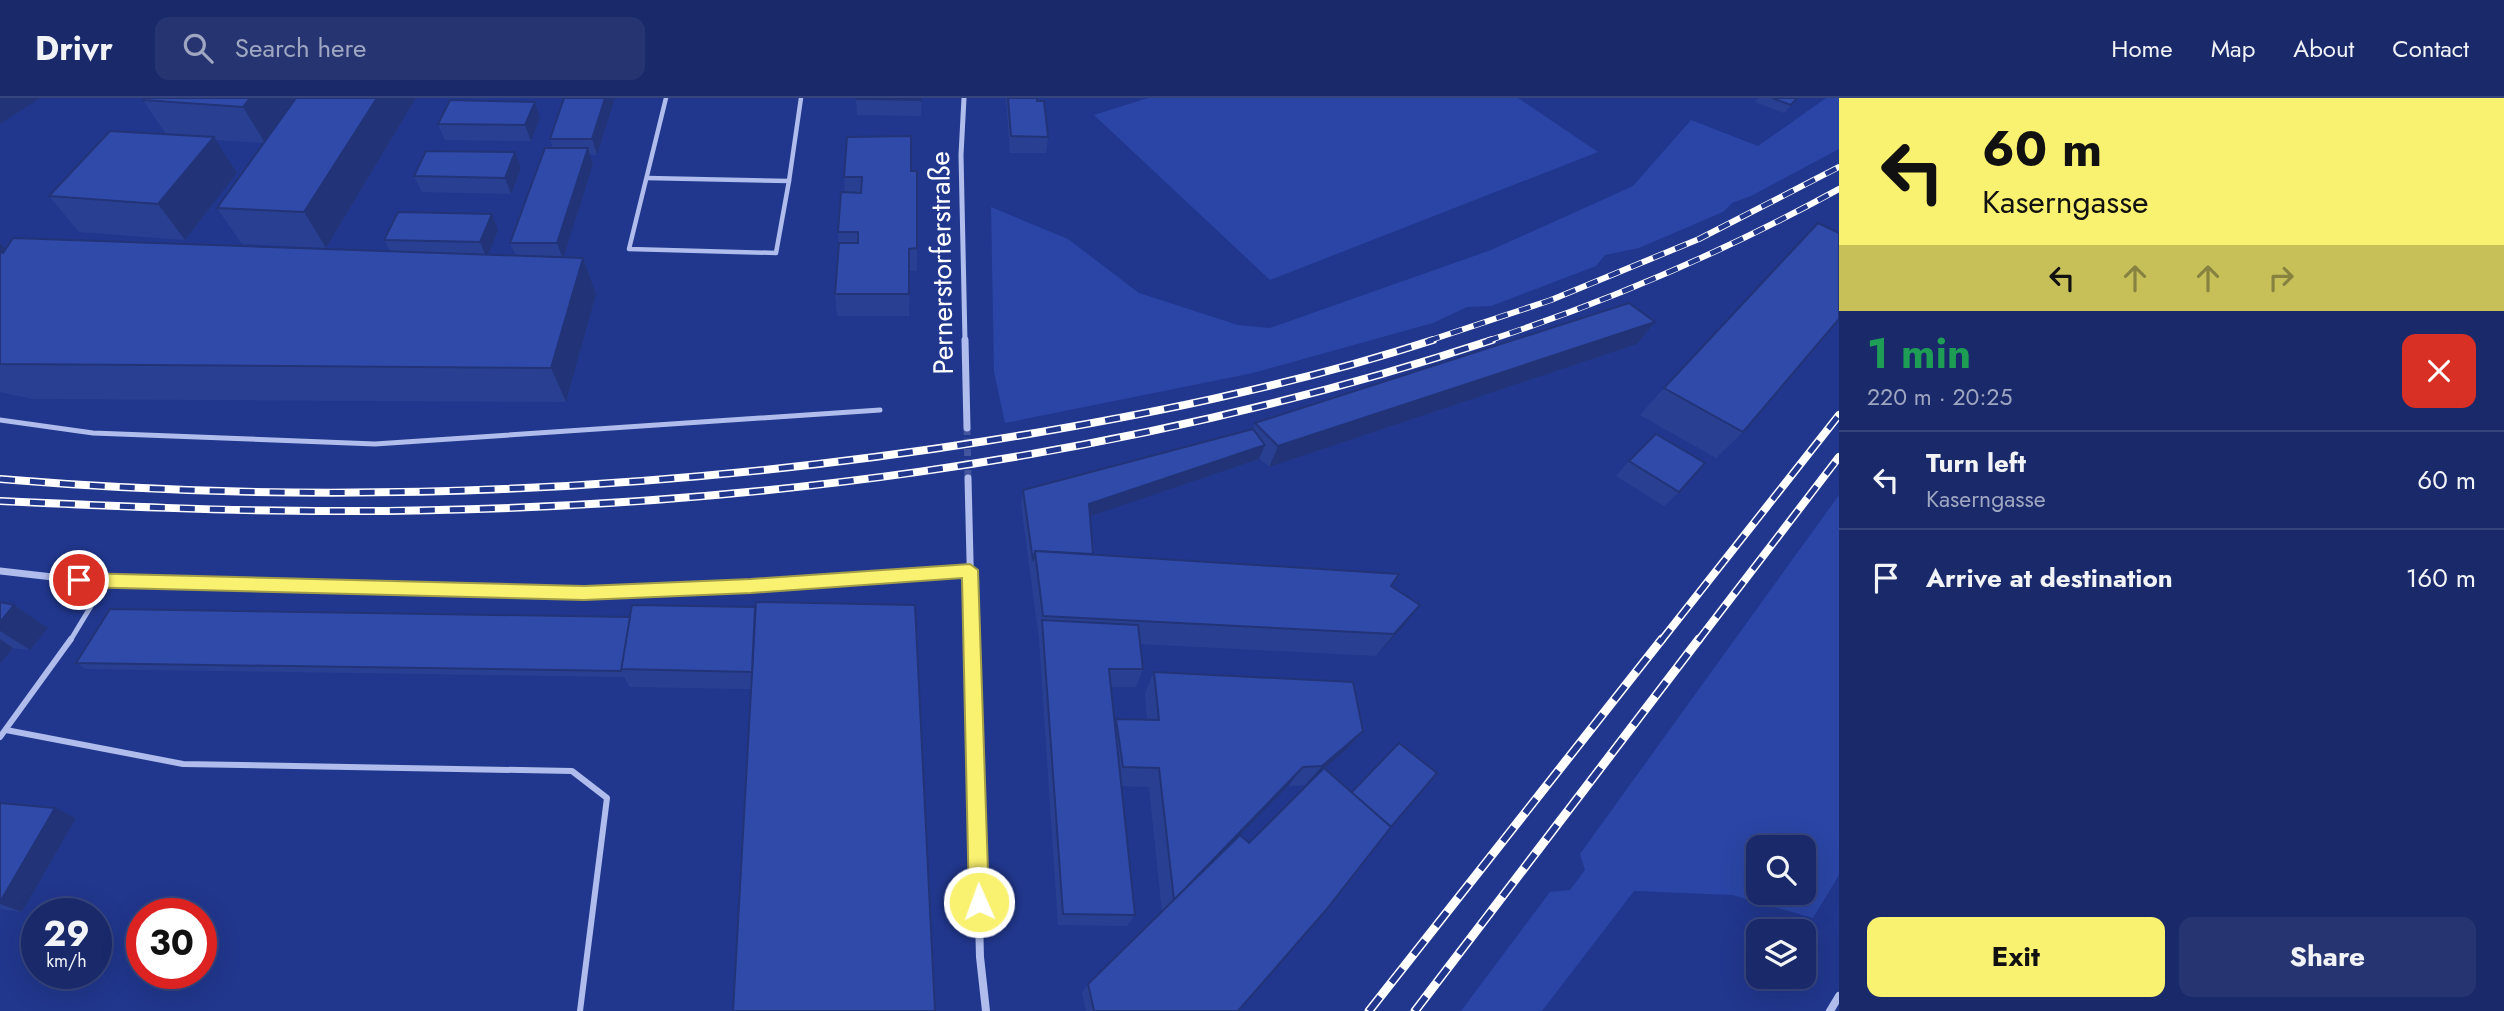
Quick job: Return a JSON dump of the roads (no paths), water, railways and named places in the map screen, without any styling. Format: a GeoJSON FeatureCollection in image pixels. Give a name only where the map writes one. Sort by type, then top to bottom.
{"type":"FeatureCollection","features":[{"type":"Feature","properties":{"kind":"street","name":"Pernerstorferstraße"},"geometry":{"type":"LineString","coordinates":[[964,98],[961,155],[967,428]]}},
{"type":"Feature","properties":{"kind":"street"},"geometry":{"type":"LineString","coordinates":[[968,478],[981,957],[986,1011]]}},
{"type":"Feature","properties":{"kind":"street"},"geometry":{"type":"LineString","coordinates":[[0,571],[105,583],[584,593],[751,586],[970,570]]}},
{"type":"Feature","properties":{"kind":"street"},"geometry":{"type":"LineString","coordinates":[[1830,1011],[1839,996]]}},
{"type":"Feature","properties":{"kind":"lane"},"geometry":{"type":"LineString","coordinates":[[666,98],[629,249],[776,253],[801,98]]}},
{"type":"Feature","properties":{"kind":"lane"},"geometry":{"type":"LineString","coordinates":[[647,178],[789,181]]}},
{"type":"Feature","properties":{"kind":"lane"},"geometry":{"type":"LineString","coordinates":[[0,420],[93,433],[376,444],[880,410]]}},
{"type":"Feature","properties":{"kind":"lane"},"geometry":{"type":"LineString","coordinates":[[0,737],[75,634],[105,583]]}},
{"type":"Feature","properties":{"kind":"lane"},"geometry":{"type":"LineString","coordinates":[[6,730],[183,764],[572,771],[607,798],[580,1011]]}},
{"type":"Feature","properties":{"kind":"tunnel"},"geometry":{"type":"LineString","coordinates":[[967,428],[968,478]]}},
{"type":"Feature","properties":{"kind":"railway"},"geometry":{"type":"LineString","coordinates":[[1428,341],[1551,300],[1699,239],[1839,167]]}},
{"type":"Feature","properties":{"kind":"railway"},"geometry":{"type":"LineString","coordinates":[[1487,341],[1622,292],[1710,254],[1839,189]]}},
{"type":"Feature","properties":{"kind":"railway"},"geometry":{"type":"LineString","coordinates":[[0,479],[247,492],[370,492],[618,483],[741,472],[986,441],[1099,422],[1268,386],[1433,340]]}},
{"type":"Feature","properties":{"kind":"railway"},"geometry":{"type":"LineString","coordinates":[[0,501],[250,510],[480,509],[627,502],[774,490],[920,472],[1066,448],[1210,418],[1352,382],[1492,340]]}},
{"type":"Feature","properties":{"kind":"railway"},"geometry":{"type":"LineString","coordinates":[[1661,641],[1839,415]]}},
{"type":"Feature","properties":{"kind":"railway"},"geometry":{"type":"LineString","coordinates":[[1698,641],[1839,457]]}},
{"type":"Feature","properties":{"kind":"railway"},"geometry":{"type":"LineString","coordinates":[[1369,1011],[1662,639]]}},
{"type":"Feature","properties":{"kind":"railway"},"geometry":{"type":"LineString","coordinates":[[1415,1011],[1699,639]]}}]}
